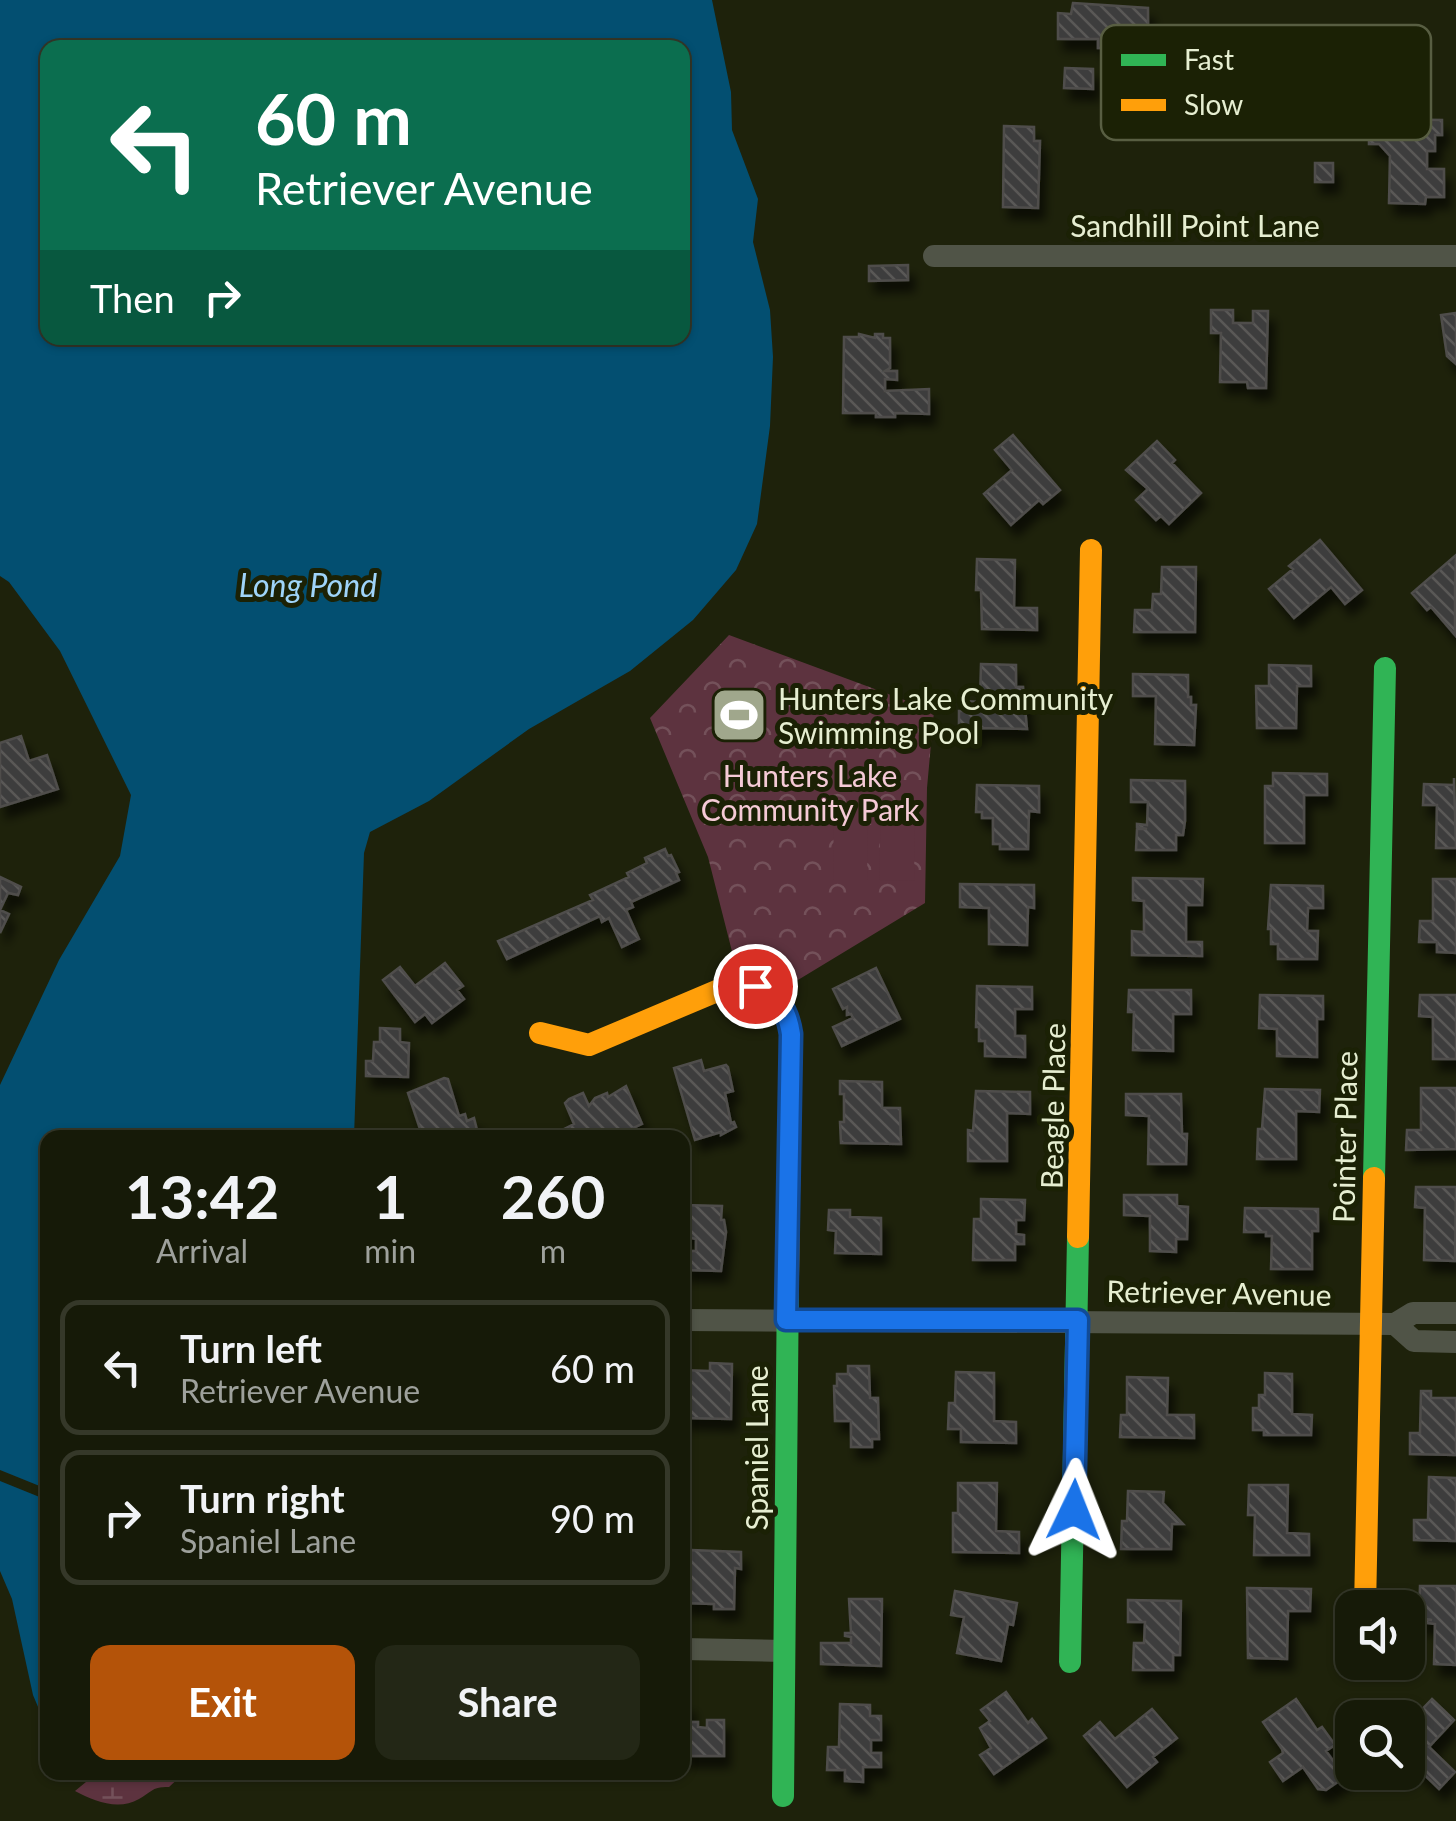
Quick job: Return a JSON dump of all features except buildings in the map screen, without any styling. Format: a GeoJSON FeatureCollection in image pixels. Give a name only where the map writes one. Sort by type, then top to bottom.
{"type":"FeatureCollection","features":[{"type":"Feature","properties":{"kind":"street","name":"Sandhill Point Lane"},"geometry":{"type":"LineString","coordinates":[[934,256],[1456,256]]}},
{"type":"Feature","properties":{"kind":"street","name":"Beagle Place"},"geometry":{"type":"LineString","coordinates":[[1070,1662],[1090,550]]}},
{"type":"Feature","properties":{"kind":"street","name":"Pointer Place"},"geometry":{"type":"LineString","coordinates":[[1365,1590],[1385,668]]}},
{"type":"Feature","properties":{"kind":"street","name":"Spaniel Lane"},"geometry":{"type":"LineString","coordinates":[[540,1033],[589,1045],[731,985],[755,986],[774,995],[788,1014],[791,1034],[782,1796]]}},
{"type":"Feature","properties":{"kind":"street","name":"Retriever Avenue"},"geometry":{"type":"LineString","coordinates":[[690,1320],[1395,1324],[1413,1313],[1456,1313]]}},
{"type":"Feature","properties":{"kind":"street","name":"Retriever Avenue"},"geometry":{"type":"LineString","coordinates":[[1395,1324],[1414,1341],[1456,1342]]}},
{"type":"Feature","properties":{"kind":"street"},"geometry":{"type":"LineString","coordinates":[[690,1650],[784,1651]]}},
{"type":"Feature","properties":{"kind":"green space","name":"Hunters Lake Community Park"},"geometry":{"type":"Polygon","coordinates":[[[729,635],[934,711],[927,788],[925,903],[788,986],[737,971],[708,857],[650,718],[729,635]]]}},
{"type":"Feature","properties":{"kind":"green space"},"geometry":{"type":"Polygon","coordinates":[[[834,806],[868,806],[867,880],[833,880],[834,806]]]}},
{"type":"Feature","properties":{"kind":"green space"},"geometry":{"type":"Polygon","coordinates":[[[881,806],[915,807],[914,881],[879,880],[881,806]]]}},
{"type":"Feature","properties":{"kind":"green space"},"geometry":{"type":"Polygon","coordinates":[[[88,1780],[176,1780],[169,1787],[123,1804],[98,1801],[75,1791],[88,1780]]]}},
{"type":"Feature","properties":{"kind":"water","name":"Long Pond"},"geometry":{"type":"Polygon","coordinates":[[[0,0],[712,0],[731,92],[732,130],[758,199],[753,242],[770,310],[770,426],[757,524],[736,570],[693,620],[630,671],[529,729],[429,801],[370,832],[364,853],[354,1130],[40,1130],[40,1486],[0,1470],[0,1085],[59,960],[120,856],[131,795],[60,651],[9,582],[0,576],[0,0]]]}},
{"type":"Feature","properties":{"kind":"water","name":"Hunters Lake Community Swimming Pool"},"geometry":{"type":"Polygon","coordinates":[[[755,695],[763,704],[751,728],[728,739],[715,734],[717,717],[725,705],[755,695]]]}},
{"type":"Feature","properties":{"kind":"water"},"geometry":{"type":"Polygon","coordinates":[[[0,1481],[40,1497],[40,1712],[12,1599],[0,1571],[0,1481]]]}},
{"type":"Feature","properties":{"kind":"traffic: fast"},"geometry":{"type":"LineString","coordinates":[[1374,1178],[1385,668]]}},
{"type":"Feature","properties":{"kind":"traffic: fast"},"geometry":{"type":"LineString","coordinates":[[1070,1662],[1078,1237]]}},
{"type":"Feature","properties":{"kind":"traffic: fast"},"geometry":{"type":"LineString","coordinates":[[783,1796],[788,1277]]}},
{"type":"Feature","properties":{"kind":"traffic: slow"},"geometry":{"type":"LineString","coordinates":[[1078,1237],[1091,550]]}},
{"type":"Feature","properties":{"kind":"traffic: slow"},"geometry":{"type":"LineString","coordinates":[[540,1033],[589,1045],[731,985],[771,997],[783,1012],[791,1034],[788,1277]]}},
{"type":"Feature","properties":{"kind":"traffic: slow"},"geometry":{"type":"LineString","coordinates":[[1365,1590],[1374,1178]]}},
{"type":"Feature","properties":{"kind":"place","name":"Hunters Lake Community Swimming Pool"},"geometry":{"type":"Point","coordinates":[739,715]}},
{"type":"Feature","properties":{"kind":"route"},"geometry":{"type":"LineString","coordinates":[[755,986],[774,995],[788,1014],[791,1034],[786,1320],[1078,1320],[1074,1510]]}}]}
